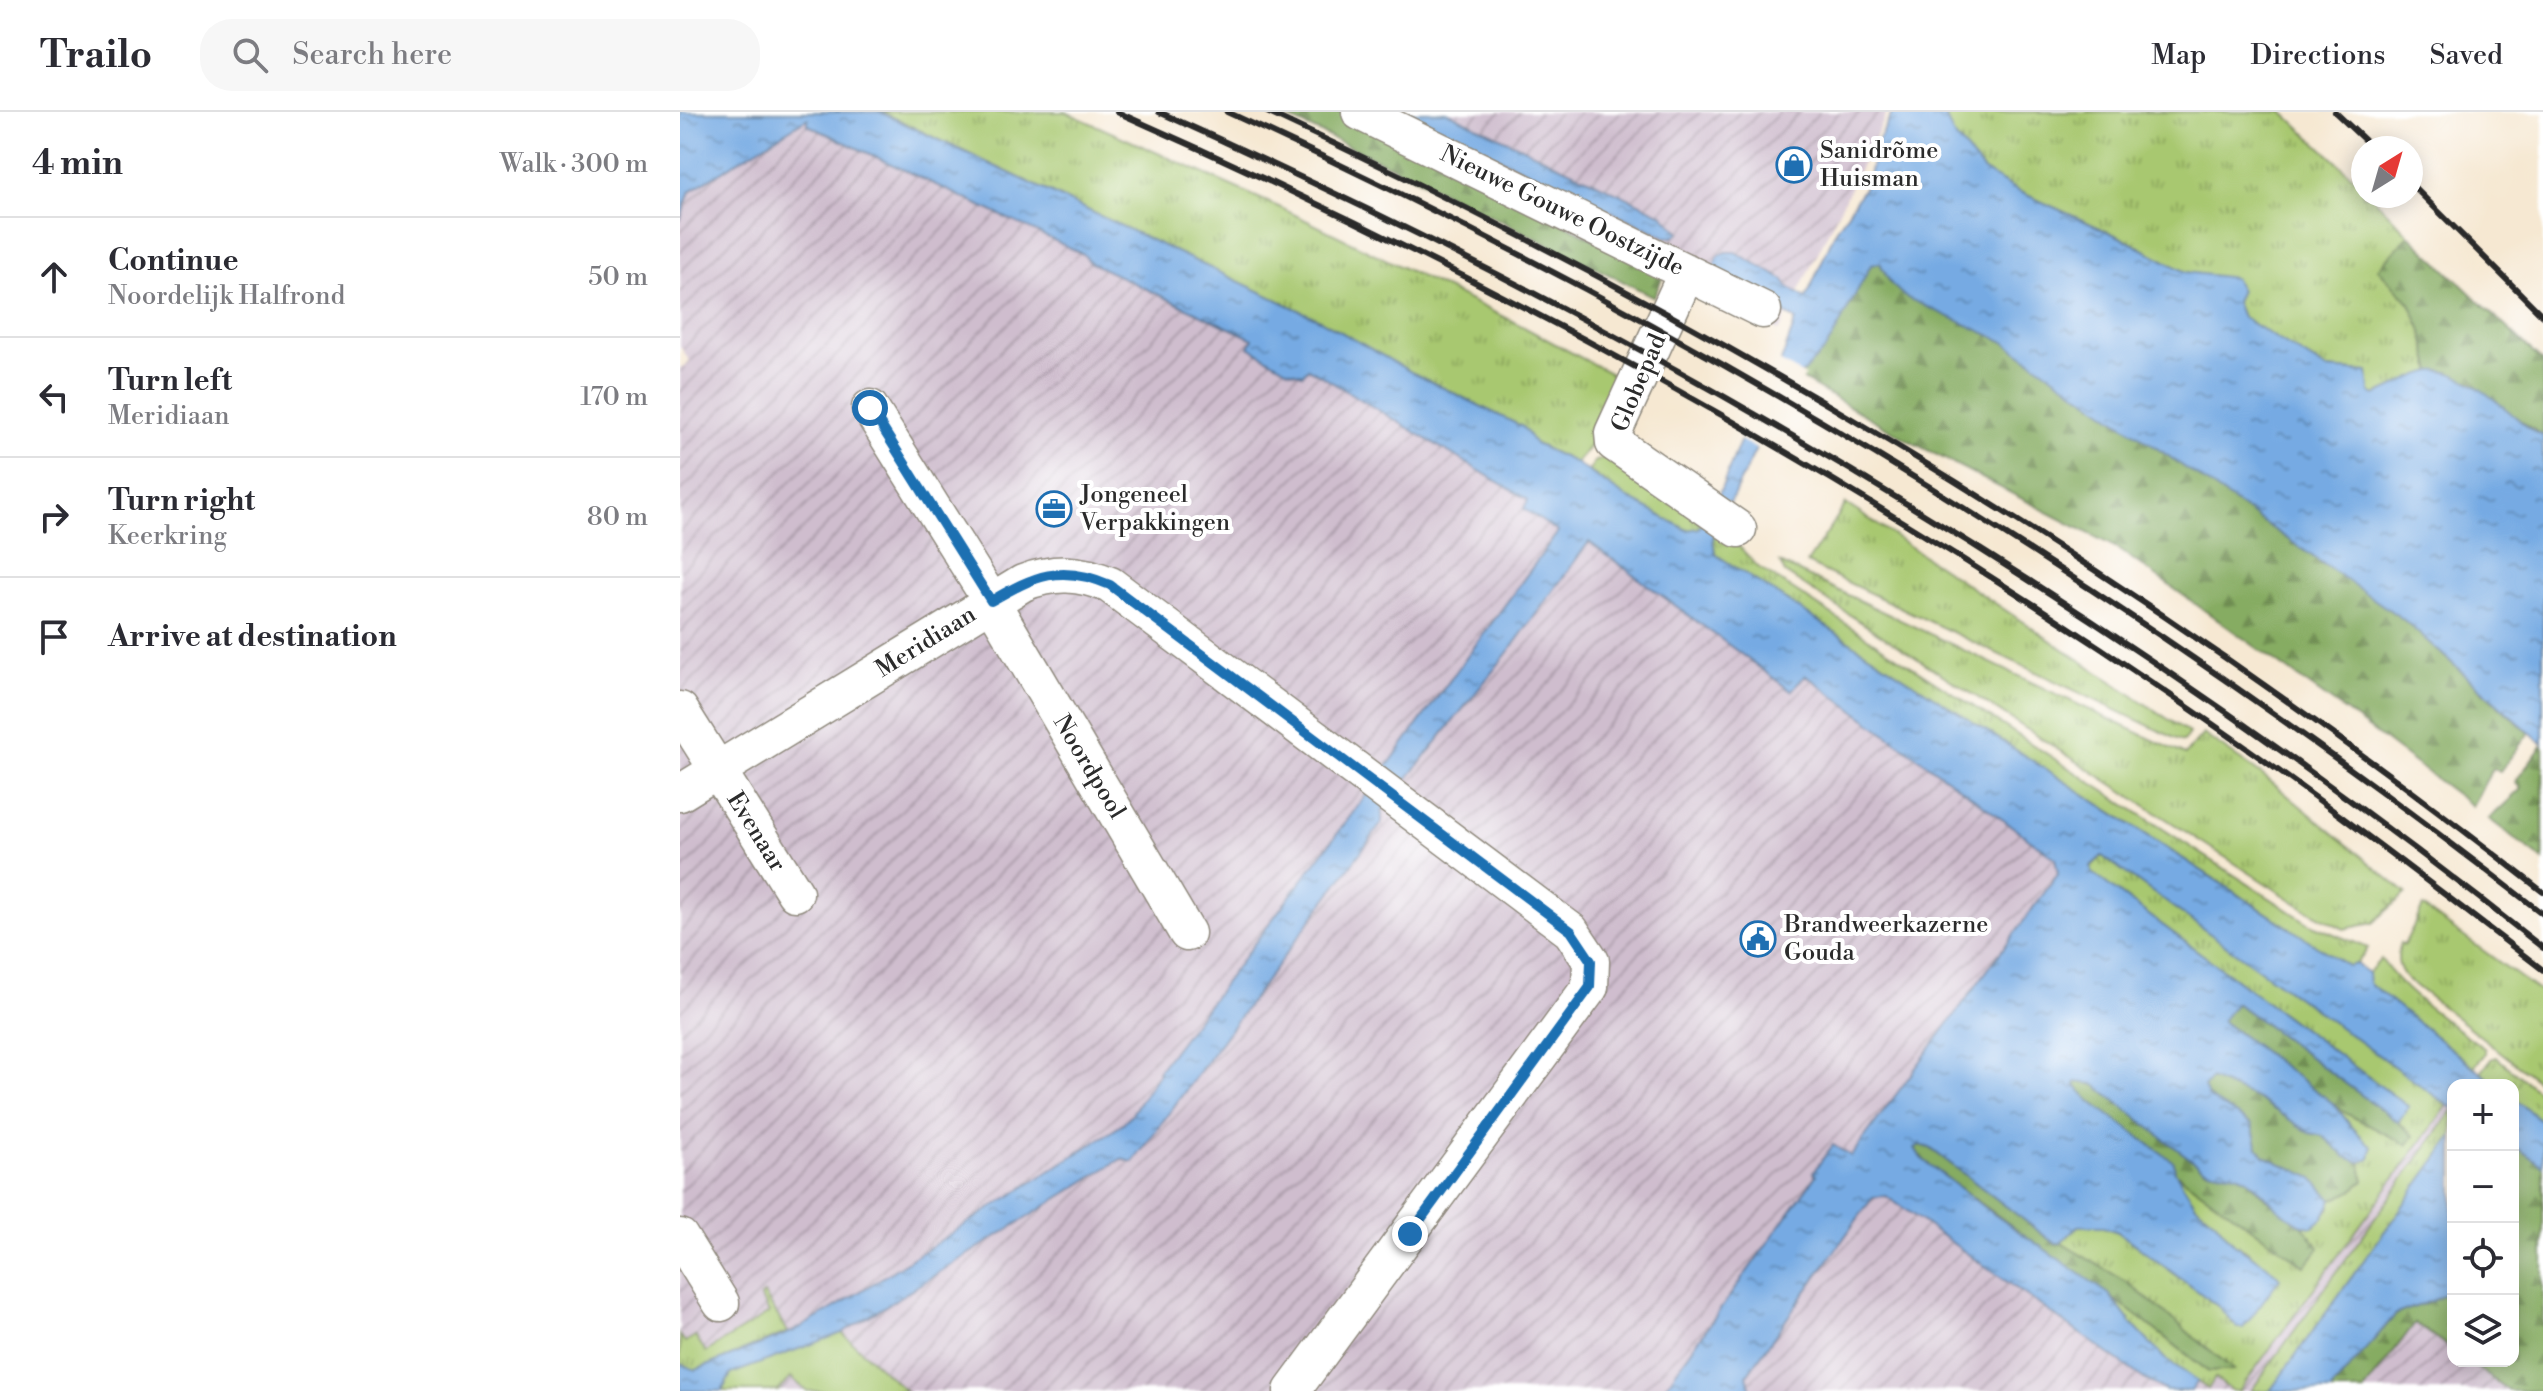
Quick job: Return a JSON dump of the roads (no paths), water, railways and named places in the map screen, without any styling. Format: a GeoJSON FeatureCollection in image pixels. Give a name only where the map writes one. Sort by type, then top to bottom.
{"type":"FeatureCollection","features":[{"type":"Feature","properties":{"kind":"street","name":"Nieuwe Gouwe Oostzijde"},"geometry":{"type":"LineString","coordinates":[[1360,112],[1763,310]]}},
{"type":"Feature","properties":{"kind":"street","name":"Globepad"},"geometry":{"type":"LineString","coordinates":[[1687,272],[1613,433],[1614,443],[1724,519]]}},
{"type":"Feature","properties":{"kind":"street","name":"Noordpool"},"geometry":{"type":"LineString","coordinates":[[870,408],[991,601],[1187,933]]}},
{"type":"Feature","properties":{"kind":"street","name":"Meridiaan"},"geometry":{"type":"LineString","coordinates":[[680,793],[1023,583],[1059,573],[1094,578],[1110,585],[1571,931],[1591,961],[1590,987],[1292,1391]]}},
{"type":"Feature","properties":{"kind":"street","name":"Evenaar"},"geometry":{"type":"LineString","coordinates":[[680,710],[795,893]]}},
{"type":"Feature","properties":{"kind":"street"},"geometry":{"type":"LineString","coordinates":[[680,1237],[721,1303]]}},
{"type":"Feature","properties":{"kind":"water"},"geometry":{"type":"Polygon","coordinates":[[[680,112],[880,112],[1320,320],[1413,373],[1523,427],[1535,444],[1576,463],[1627,498],[1687,530],[1699,528],[1719,494],[1739,444],[1779,367],[1796,320],[1732,283],[1714,266],[1718,256],[1735,252],[1784,280],[1788,287],[1806,298],[1835,232],[1867,183],[1877,143],[1893,112],[1943,112],[1954,136],[1983,170],[2018,191],[2122,238],[2186,272],[2234,278],[2241,290],[2236,302],[2242,317],[2326,369],[2368,372],[2370,392],[2375,395],[2418,375],[2446,372],[2486,393],[2543,436],[2543,744],[2404,620],[2003,341],[1905,297],[1891,284],[1880,263],[1871,265],[1833,337],[1824,351],[1798,377],[1754,453],[1713,538],[1715,554],[2348,966],[2356,964],[2368,973],[2369,983],[2489,1079],[2447,1079],[2447,1105],[2102,856],[2091,866],[2092,873],[2409,1107],[2398,1122],[2236,1003],[2222,1021],[2334,1104],[2372,1147],[2370,1159],[2360,1162],[2346,1157],[2323,1136],[2310,1133],[2258,1099],[2211,1079],[2204,1087],[2208,1097],[2252,1125],[2257,1145],[2264,1156],[2313,1178],[2332,1200],[2323,1218],[2313,1227],[2287,1216],[2243,1176],[2202,1167],[2094,1084],[2076,1082],[2075,1085],[2091,1102],[2174,1162],[2175,1172],[2196,1205],[2216,1222],[2234,1244],[2267,1265],[2280,1278],[2243,1328],[2238,1328],[2219,1307],[2118,1232],[2101,1226],[2078,1226],[2061,1243],[2054,1243],[1930,1148],[1920,1145],[1915,1148],[1921,1158],[1985,1208],[2109,1294],[2165,1359],[2198,1381],[2191,1391],[2166,1391],[2144,1379],[1886,1196],[1873,1197],[1747,1375],[1751,1391],[1662,1391],[1816,1175],[1813,1172],[1833,1145],[1851,1156],[2058,874],[2055,858],[1806,675],[1791,691],[1589,542],[1512,647],[1382,811],[1382,823],[1133,1162],[1121,1159],[842,1333],[731,1374],[722,1391],[680,1391],[680,1364],[696,1370],[794,1331],[1120,1126],[1558,532],[1524,509],[1528,500],[1308,368],[1303,374],[1288,370],[1249,347],[1253,339],[1091,263],[1083,254],[808,125],[808,118],[690,191],[680,221],[680,112]]]}},
{"type":"Feature","properties":{"kind":"water"},"geometry":{"type":"Polygon","coordinates":[[[1402,112],[1447,112],[1662,214],[1680,232],[1674,237],[1666,237],[1402,112]]]}},
{"type":"Feature","properties":{"kind":"water"},"geometry":{"type":"Polygon","coordinates":[[[2519,1103],[2543,1122],[2543,1166],[2519,1149],[2519,1103]]]}},
{"type":"Feature","properties":{"kind":"water"},"geometry":{"type":"Polygon","coordinates":[[[2447,1144],[2447,1292],[2396,1314],[2330,1391],[2270,1391],[2447,1144]]]}},
{"type":"Feature","properties":{"kind":"railway"},"geometry":{"type":"LineString","coordinates":[[1117,112],[1255,175],[1528,310],[1662,382],[1924,535],[2226,733],[2543,970]]}},
{"type":"Feature","properties":{"kind":"railway"},"geometry":{"type":"LineString","coordinates":[[1159,112],[1343,197],[1524,288],[1702,384],[1877,486],[2049,593],[2218,706],[2382,824],[2543,948]]}},
{"type":"Feature","properties":{"kind":"railway"},"geometry":{"type":"LineString","coordinates":[[1227,112],[1402,195],[1574,283],[1743,376],[1909,474],[2072,577],[2232,685],[2389,797],[2543,914]]}},
{"type":"Feature","properties":{"kind":"railway"},"geometry":{"type":"LineString","coordinates":[[1267,112],[1436,193],[1603,279],[1767,370],[1928,465],[2242,669],[2394,778],[2543,892]]}},
{"type":"Feature","properties":{"kind":"railway"},"geometry":{"type":"LineString","coordinates":[[2335,112],[2360,136]]}},
{"type":"Feature","properties":{"kind":"railway"},"geometry":{"type":"LineString","coordinates":[[2423,196],[2543,316]]}},
{"type":"Feature","properties":{"kind":"place","name":"Sanidrõme Huisman"},"geometry":{"type":"Point","coordinates":[1794,165]}},
{"type":"Feature","properties":{"kind":"place","name":"Jongeneel Verpakkingen"},"geometry":{"type":"Point","coordinates":[1054,509]}},
{"type":"Feature","properties":{"kind":"place","name":"Brandweerkazerne Gouda"},"geometry":{"type":"Point","coordinates":[1758,939]}}]}
